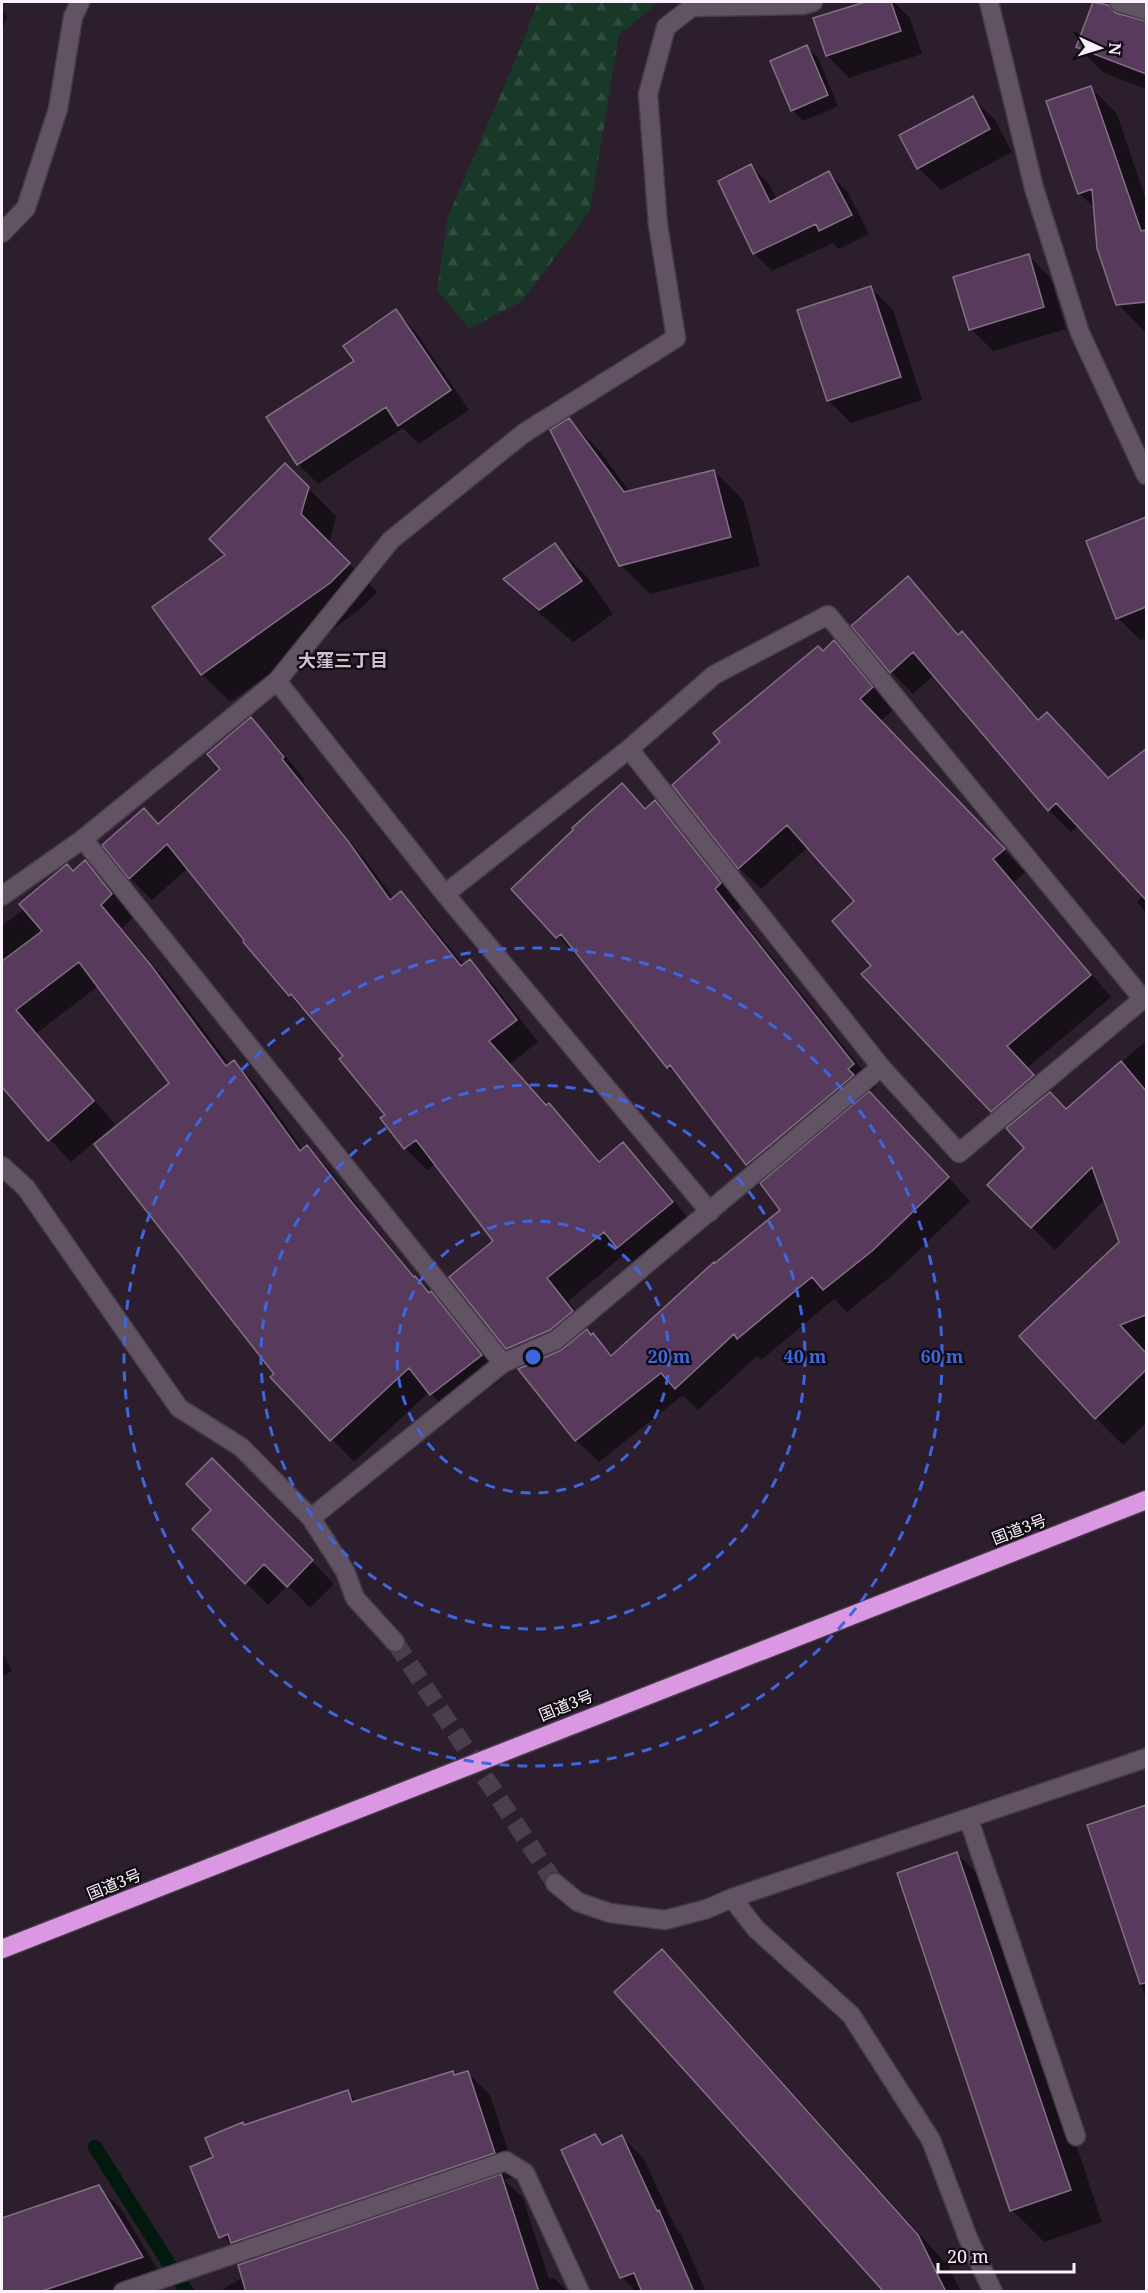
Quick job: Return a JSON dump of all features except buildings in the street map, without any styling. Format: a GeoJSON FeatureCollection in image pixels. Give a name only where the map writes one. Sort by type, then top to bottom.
{"type":"FeatureCollection","features":[{"type":"Feature","properties":{"kind":"highway","name":"国道3号"},"geometry":{"type":"LineString","coordinates":[[2,1949],[1146,1500]]}},
{"type":"Feature","properties":{"kind":"street"},"geometry":{"type":"LineString","coordinates":[[2,233],[26,208],[58,109],[73,17],[80,2]]}},
{"type":"Feature","properties":{"kind":"street"},"geometry":{"type":"LineString","coordinates":[[2,896],[83,839],[277,681],[391,540],[524,433],[676,338],[658,225],[648,94],[666,27],[692,7],[802,5],[813,2]]}},
{"type":"Feature","properties":{"kind":"street"},"geometry":{"type":"LineString","coordinates":[[988,2],[1034,188],[1080,333],[1146,475]]}},
{"type":"Feature","properties":{"kind":"street"},"geometry":{"type":"LineString","coordinates":[[1119,2],[1146,10]]}},
{"type":"Feature","properties":{"kind":"street"},"geometry":{"type":"LineString","coordinates":[[445,894],[629,749],[714,675],[828,615],[1143,999],[959,1153],[881,1067],[629,749]]}},
{"type":"Feature","properties":{"kind":"street"},"geometry":{"type":"LineString","coordinates":[[277,681],[445,894],[710,1212]]}},
{"type":"Feature","properties":{"kind":"street"},"geometry":{"type":"LineString","coordinates":[[83,839],[503,1363]]}},
{"type":"Feature","properties":{"kind":"street"},"geometry":{"type":"LineString","coordinates":[[311,1518],[503,1363],[556,1340],[881,1067]]}},
{"type":"Feature","properties":{"kind":"street"},"geometry":{"type":"LineString","coordinates":[[2,1166],[26,1188],[179,1408],[241,1447],[311,1518],[345,1571],[355,1598],[395,1642]]}},
{"type":"Feature","properties":{"kind":"street"},"geometry":{"type":"LineString","coordinates":[[555,1883],[578,1902],[610,1913],[665,1920],[707,1909],[732,1898],[969,1820],[1146,1758]]}},
{"type":"Feature","properties":{"kind":"street"},"geometry":{"type":"LineString","coordinates":[[969,1820],[1076,2136]]}},
{"type":"Feature","properties":{"kind":"street"},"geometry":{"type":"LineString","coordinates":[[732,1898],[756,1929],[851,2015],[930,2140],[968,2238],[993,2292]]}},
{"type":"Feature","properties":{"kind":"street"},"geometry":{"type":"LineString","coordinates":[[123,2292],[506,2161],[525,2173],[580,2292]]}},
{"type":"Feature","properties":{"kind":"green space"},"geometry":{"type":"Polygon","coordinates":[[[538,2],[659,2],[619,35],[590,211],[522,301],[469,329],[437,290],[448,216],[538,2]]]}},
{"type":"Feature","properties":{"kind":"waterway"},"geometry":{"type":"LineString","coordinates":[[95,2147],[187,2292]]}},
{"type":"Feature","properties":{"kind":"tunnel"},"geometry":{"type":"LineString","coordinates":[[395,1642],[555,1883]]}},
{"type":"Feature","properties":{"kind":"district","name":"大窪三丁目"},"geometry":{"type":"Point","coordinates":[343,660]}}]}
